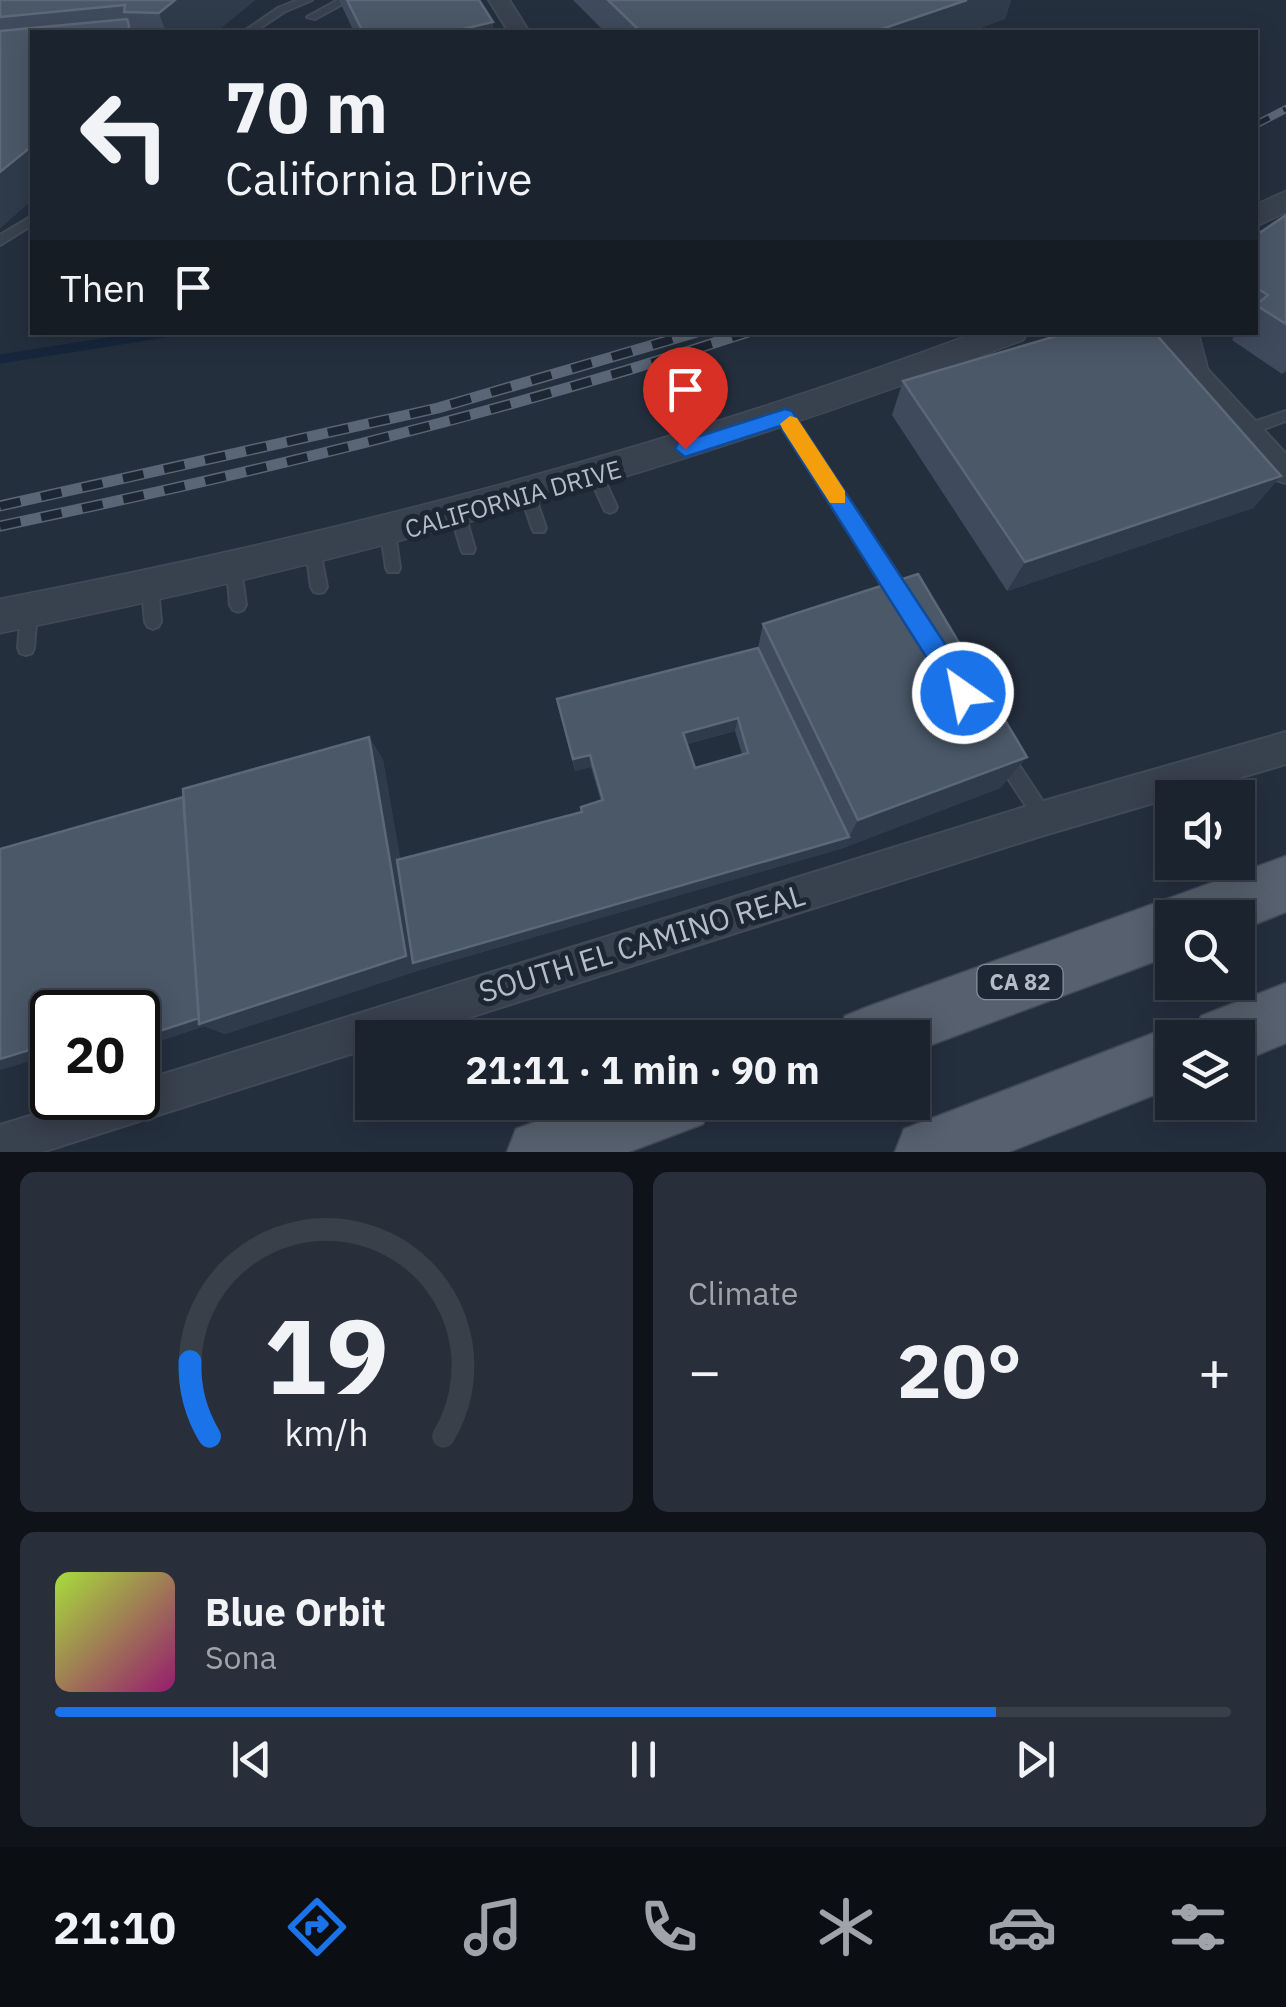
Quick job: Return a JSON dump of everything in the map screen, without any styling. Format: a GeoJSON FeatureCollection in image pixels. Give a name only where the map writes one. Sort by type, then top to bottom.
{"type":"FeatureCollection","features":[{"type":"Feature","properties":{"kind":"main road"},"geometry":{"type":"LineString","coordinates":[[1244,900],[1286,884]]}},
{"type":"Feature","properties":{"kind":"main road","name":"CA 82"},"geometry":{"type":"LineString","coordinates":[[916,1020],[1155,932]]}},
{"type":"Feature","properties":{"kind":"main road"},"geometry":{"type":"LineString","coordinates":[[1255,1026],[1286,1013]]}},
{"type":"Feature","properties":{"kind":"main road"},"geometry":{"type":"LineString","coordinates":[[958,1145],[1155,1064]]}},
{"type":"Feature","properties":{"kind":"main road"},"geometry":{"type":"LineString","coordinates":[[539,1152],[630,1120]]}},
{"type":"Feature","properties":{"kind":"street"},"geometry":{"type":"LineString","coordinates":[[498,0],[519,30]]}},
{"type":"Feature","properties":{"kind":"street","name":"CALIFORNIA DRIVE"},"geometry":{"type":"LineString","coordinates":[[14,613],[151,604],[234,569],[316,569],[391,551],[458,515],[534,512],[603,491],[785,416],[1004,335]]}},
{"type":"Feature","properties":{"kind":"street"},"geometry":{"type":"LineString","coordinates":[[1159,335],[1286,472]]}},
{"type":"Feature","properties":{"kind":"street"},"geometry":{"type":"LineString","coordinates":[[1183,335],[1192,370]]}},
{"type":"Feature","properties":{"kind":"street","name":"SOUTH EL CAMINO REAL"},"geometry":{"type":"LineString","coordinates":[[0,1145],[1044,818],[1286,748]]}},
{"type":"Feature","properties":{"kind":"lane"},"geometry":{"type":"LineString","coordinates":[[270,0],[281,10]]}},
{"type":"Feature","properties":{"kind":"lane"},"geometry":{"type":"LineString","coordinates":[[251,30],[281,10],[307,0]]}},
{"type":"Feature","properties":{"kind":"lane"},"geometry":{"type":"LineString","coordinates":[[312,17],[344,0]]}},
{"type":"Feature","properties":{"kind":"lane"},"geometry":{"type":"LineString","coordinates":[[0,240],[19,233],[30,222]]}},
{"type":"Feature","properties":{"kind":"lane"},"geometry":{"type":"LineString","coordinates":[[785,416],[891,596],[910,610]]}},
{"type":"Feature","properties":{"kind":"lane"},"geometry":{"type":"LineString","coordinates":[[1247,430],[1286,416]]}},
{"type":"Feature","properties":{"kind":"lane"},"geometry":{"type":"LineString","coordinates":[[458,515],[468,550]]}},
{"type":"Feature","properties":{"kind":"lane"},"geometry":{"type":"LineString","coordinates":[[234,569],[238,605]]}},
{"type":"Feature","properties":{"kind":"lane"},"geometry":{"type":"LineString","coordinates":[[14,613],[26,648]]}},
{"type":"Feature","properties":{"kind":"lane"},"geometry":{"type":"LineString","coordinates":[[995,743],[1044,818]]}},
{"type":"Feature","properties":{"kind":"building"},"geometry":{"type":"Polygon","coordinates":[[[0,0],[175,0],[159,13],[124,12],[125,5],[0,17],[0,0]]]}},
{"type":"Feature","properties":{"kind":"building"},"geometry":{"type":"Polygon","coordinates":[[[347,0],[479,0],[493,22],[459,30],[362,30],[347,0]]]}},
{"type":"Feature","properties":{"kind":"building"},"geometry":{"type":"Polygon","coordinates":[[[608,0],[967,0],[879,30],[639,30],[608,0]]]}},
{"type":"Feature","properties":{"kind":"building"},"geometry":{"type":"Polygon","coordinates":[[[127,19],[129,25],[128,30],[30,30],[30,148],[0,172],[0,31],[127,19]]]}},
{"type":"Feature","properties":{"kind":"building"},"geometry":{"type":"Polygon","coordinates":[[[1286,215],[1286,324],[1258,306],[1268,295],[1258,289],[1258,234],[1286,215]]]}},
{"type":"Feature","properties":{"kind":"building"},"geometry":{"type":"Polygon","coordinates":[[[1060,335],[1157,335],[1281,476],[1025,562],[903,381],[1060,335]]]}},
{"type":"Feature","properties":{"kind":"building"},"geometry":{"type":"Polygon","coordinates":[[[918,574],[1027,757],[858,820],[763,624],[918,574]]]}},
{"type":"Feature","properties":{"kind":"building"},"geometry":{"type":"Polygon","coordinates":[[[758,648],[849,837],[413,963],[397,860],[582,812],[581,807],[603,800],[590,755],[573,759],[557,699],[758,648]],[[738,718],[683,733],[695,768],[748,753],[738,718]]]}},
{"type":"Feature","properties":{"kind":"building"},"geometry":{"type":"Polygon","coordinates":[[[369,737],[406,956],[199,1024],[183,789],[369,737]]]}},
{"type":"Feature","properties":{"kind":"building"},"geometry":{"type":"Polygon","coordinates":[[[183,797],[199,1018],[160,1031],[160,990],[30,990],[30,1050],[0,1059],[0,849],[183,797]]]}},
{"type":"Feature","properties":{"kind":"waterway"},"geometry":{"type":"LineString","coordinates":[[0,359],[152,335]]}},
{"type":"Feature","properties":{"kind":"railway"},"geometry":{"type":"LineString","coordinates":[[1258,123],[1286,109]]}},
{"type":"Feature","properties":{"kind":"railway"},"geometry":{"type":"LineString","coordinates":[[0,506],[438,408],[687,335]]}},
{"type":"Feature","properties":{"kind":"railway"},"geometry":{"type":"LineString","coordinates":[[0,526],[189,485],[470,415],[738,335]]}},
{"type":"Feature","properties":{"kind":"slow traffic"},"geometry":{"type":"LineString","coordinates":[[790,424],[837,497]]}},
{"type":"Feature","properties":{"kind":"route"},"geometry":{"type":"LineString","coordinates":[[685,449],[785,416],[963,693]]}}]}
